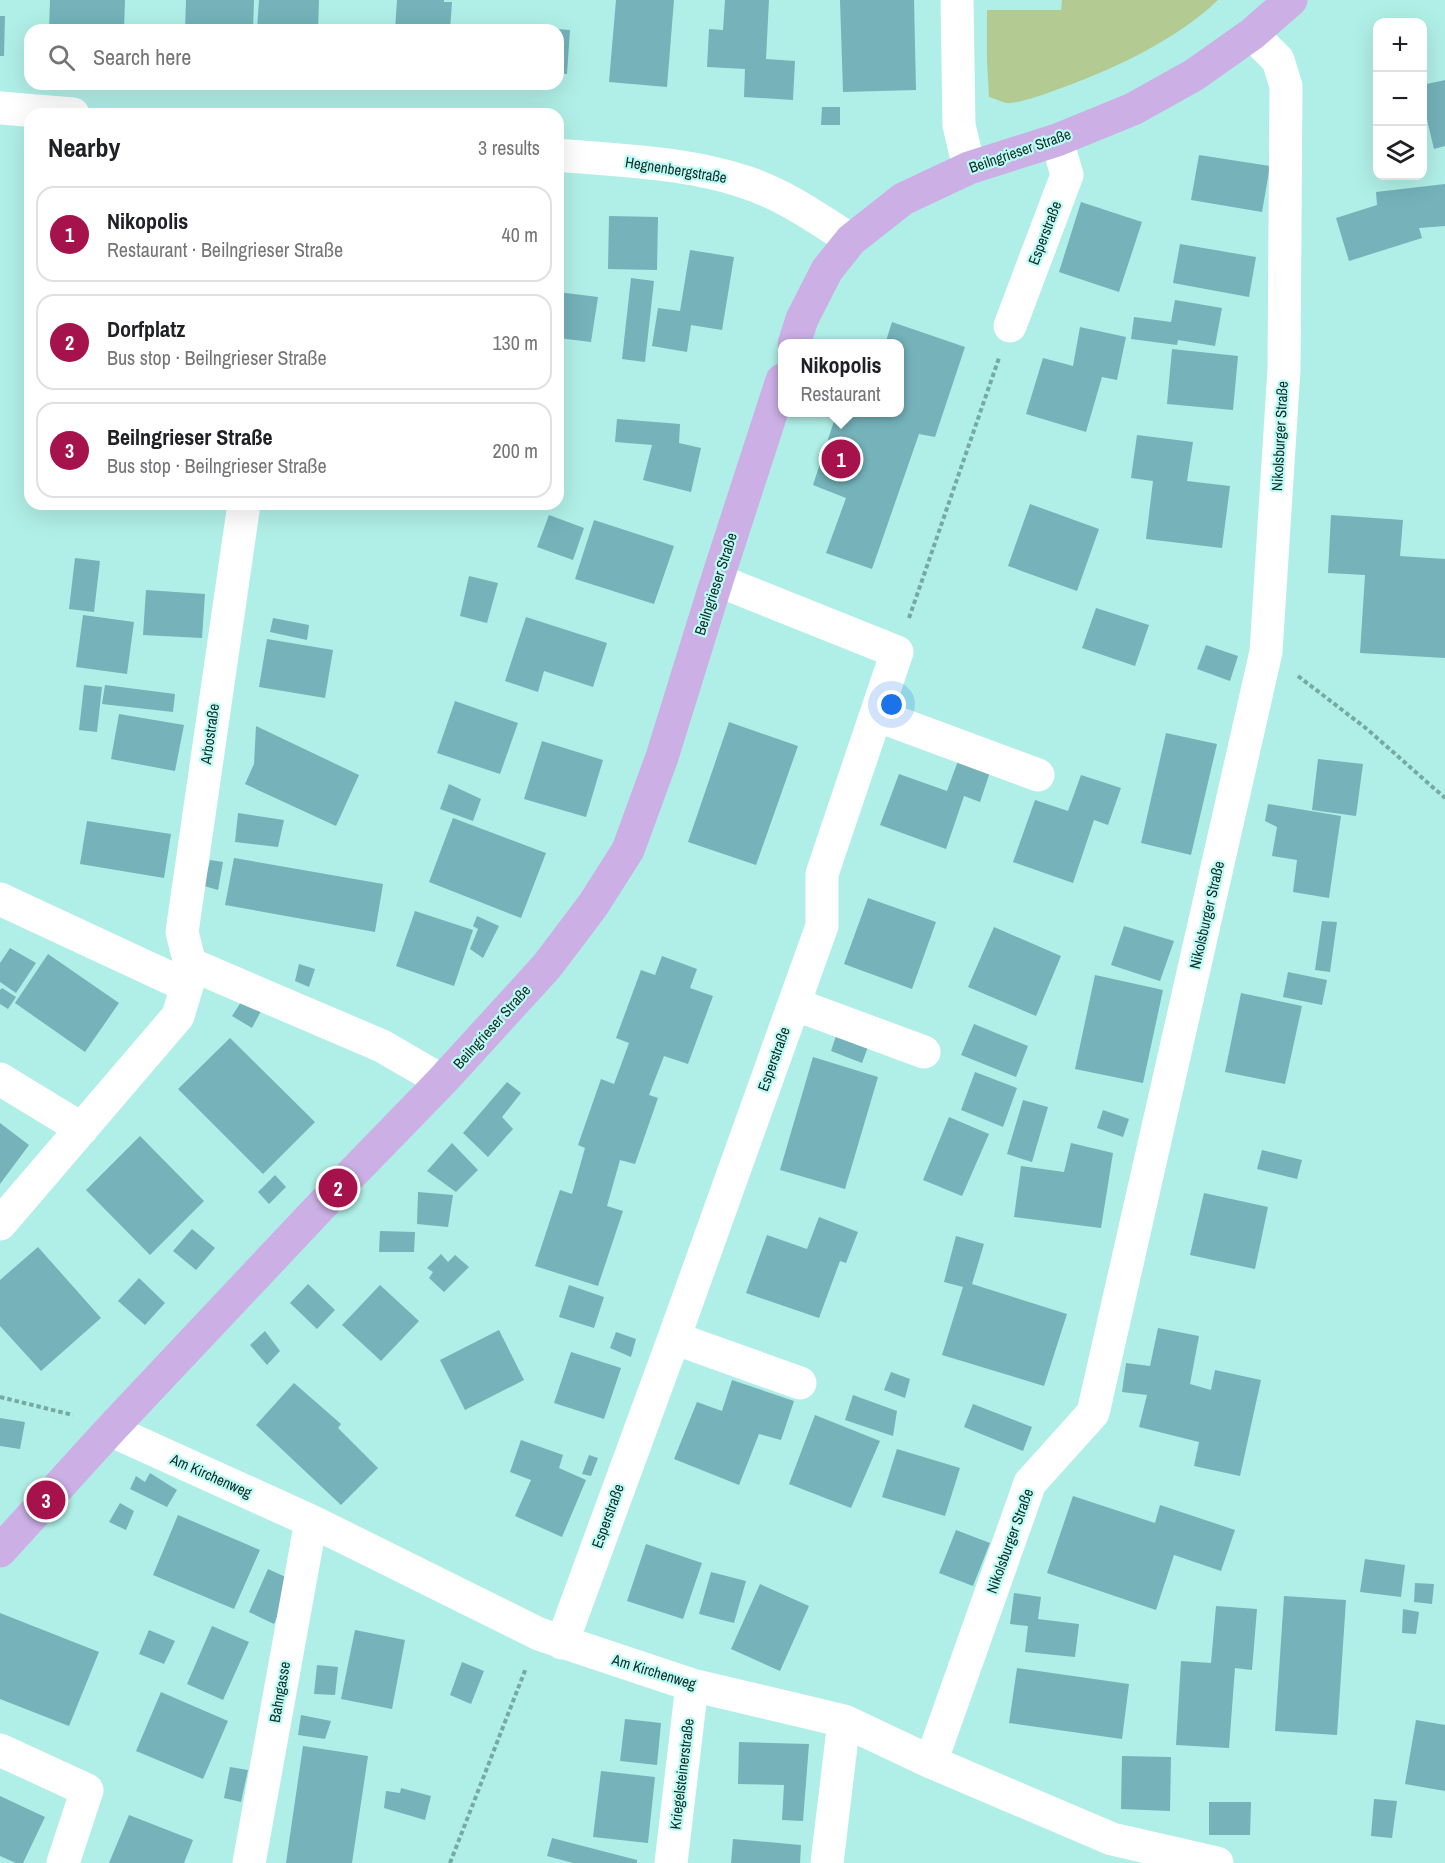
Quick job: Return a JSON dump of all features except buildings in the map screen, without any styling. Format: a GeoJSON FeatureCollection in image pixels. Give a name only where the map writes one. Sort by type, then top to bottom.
{"type":"FeatureCollection","features":[{"type":"Feature","properties":{"kind":"main road","name":"Beilngrieser Straße"},"geometry":{"type":"LineString","coordinates":[[796,339],[802,319],[827,270],[851,240],[903,199],[969,168],[1058,140],[1133,109],[1184,81],[1252,34],[1291,0]]}},
{"type":"Feature","properties":{"kind":"main road","name":"Beilngrieser Straße"},"geometry":{"type":"LineString","coordinates":[[0,1551],[110,1430],[442,1081],[548,966],[593,905],[628,850],[662,757],[778,395]]}},
{"type":"Feature","properties":{"kind":"street"},"geometry":{"type":"LineString","coordinates":[[957,0],[959,124],[969,168]]}},
{"type":"Feature","properties":{"kind":"street","name":"Nikolsburger Straße"},"geometry":{"type":"LineString","coordinates":[[931,1762],[1030,1483],[1094,1413],[1266,652],[1284,369],[1286,86],[1278,60],[1252,34]]}},
{"type":"Feature","properties":{"kind":"street"},"geometry":{"type":"LineString","coordinates":[[0,108],[24,110]]}},
{"type":"Feature","properties":{"kind":"street","name":"Esperstraße"},"geometry":{"type":"LineString","coordinates":[[1010,326],[1067,175],[1058,140]]}},
{"type":"Feature","properties":{"kind":"street","name":"Hegnenbergstraße"},"geometry":{"type":"LineString","coordinates":[[564,156],[655,163],[747,182],[799,207],[851,240]]}},
{"type":"Feature","properties":{"kind":"street","name":"Arbostraße"},"geometry":{"type":"LineString","coordinates":[[0,1224],[178,1016],[189,975],[183,932],[243,510]]}},
{"type":"Feature","properties":{"kind":"street"},"geometry":{"type":"LineString","coordinates":[[717,580],[897,652]]}},
{"type":"Feature","properties":{"kind":"street","name":"Esperstraße"},"geometry":{"type":"LineString","coordinates":[[550,1639],[674,1338],[822,926],[822,874],[897,652]]}},
{"type":"Feature","properties":{"kind":"street"},"geometry":{"type":"LineString","coordinates":[[876,715],[1038,775]]}},
{"type":"Feature","properties":{"kind":"street"},"geometry":{"type":"LineString","coordinates":[[0,899],[189,975],[382,1046],[442,1081]]}},
{"type":"Feature","properties":{"kind":"street"},"geometry":{"type":"LineString","coordinates":[[794,1004],[924,1052]]}},
{"type":"Feature","properties":{"kind":"street"},"geometry":{"type":"LineString","coordinates":[[0,1078],[82,1129]]}},
{"type":"Feature","properties":{"kind":"street"},"geometry":{"type":"LineString","coordinates":[[674,1338],[800,1383]]}},
{"type":"Feature","properties":{"kind":"street","name":"Am Kirchenweg"},"geometry":{"type":"LineString","coordinates":[[110,1430],[311,1521],[550,1639],[692,1685],[844,1720],[931,1762],[1112,1839],[1217,1863]]}},
{"type":"Feature","properties":{"kind":"street","name":"Bahngasse"},"geometry":{"type":"LineString","coordinates":[[249,1863],[311,1521]]}},
{"type":"Feature","properties":{"kind":"street","name":"Kriegelsteinerstraße"},"geometry":{"type":"LineString","coordinates":[[671,1863],[692,1685]]}},
{"type":"Feature","properties":{"kind":"street"},"geometry":{"type":"LineString","coordinates":[[827,1863],[844,1720]]}},
{"type":"Feature","properties":{"kind":"street"},"geometry":{"type":"LineString","coordinates":[[0,1750],[87,1790],[63,1863]]}},
{"type":"Feature","properties":{"kind":"path"},"geometry":{"type":"LineString","coordinates":[[897,652],[1010,326]]}},
{"type":"Feature","properties":{"kind":"path"},"geometry":{"type":"LineString","coordinates":[[1266,652],[1367,729],[1445,798]]}},
{"type":"Feature","properties":{"kind":"path"},"geometry":{"type":"LineString","coordinates":[[0,1397],[66,1412],[110,1430]]}},
{"type":"Feature","properties":{"kind":"path"},"geometry":{"type":"LineString","coordinates":[[450,1863],[550,1639]]}},
{"type":"Feature","properties":{"kind":"green space"},"geometry":{"type":"Polygon","coordinates":[[[1062,0],[1218,0],[1201,15],[1163,41],[1098,74],[1017,102],[1006,103],[989,97],[987,10],[1061,10],[1062,0]]]}},
{"type":"Feature","properties":{"kind":"place","name":"Nikopolis"},"geometry":{"type":"Point","coordinates":[841,459]}},
{"type":"Feature","properties":{"kind":"place","name":"Dorfplatz"},"geometry":{"type":"Point","coordinates":[338,1188]}},
{"type":"Feature","properties":{"kind":"place","name":"Beilngrieser Straße"},"geometry":{"type":"Point","coordinates":[46,1500]}}]}
